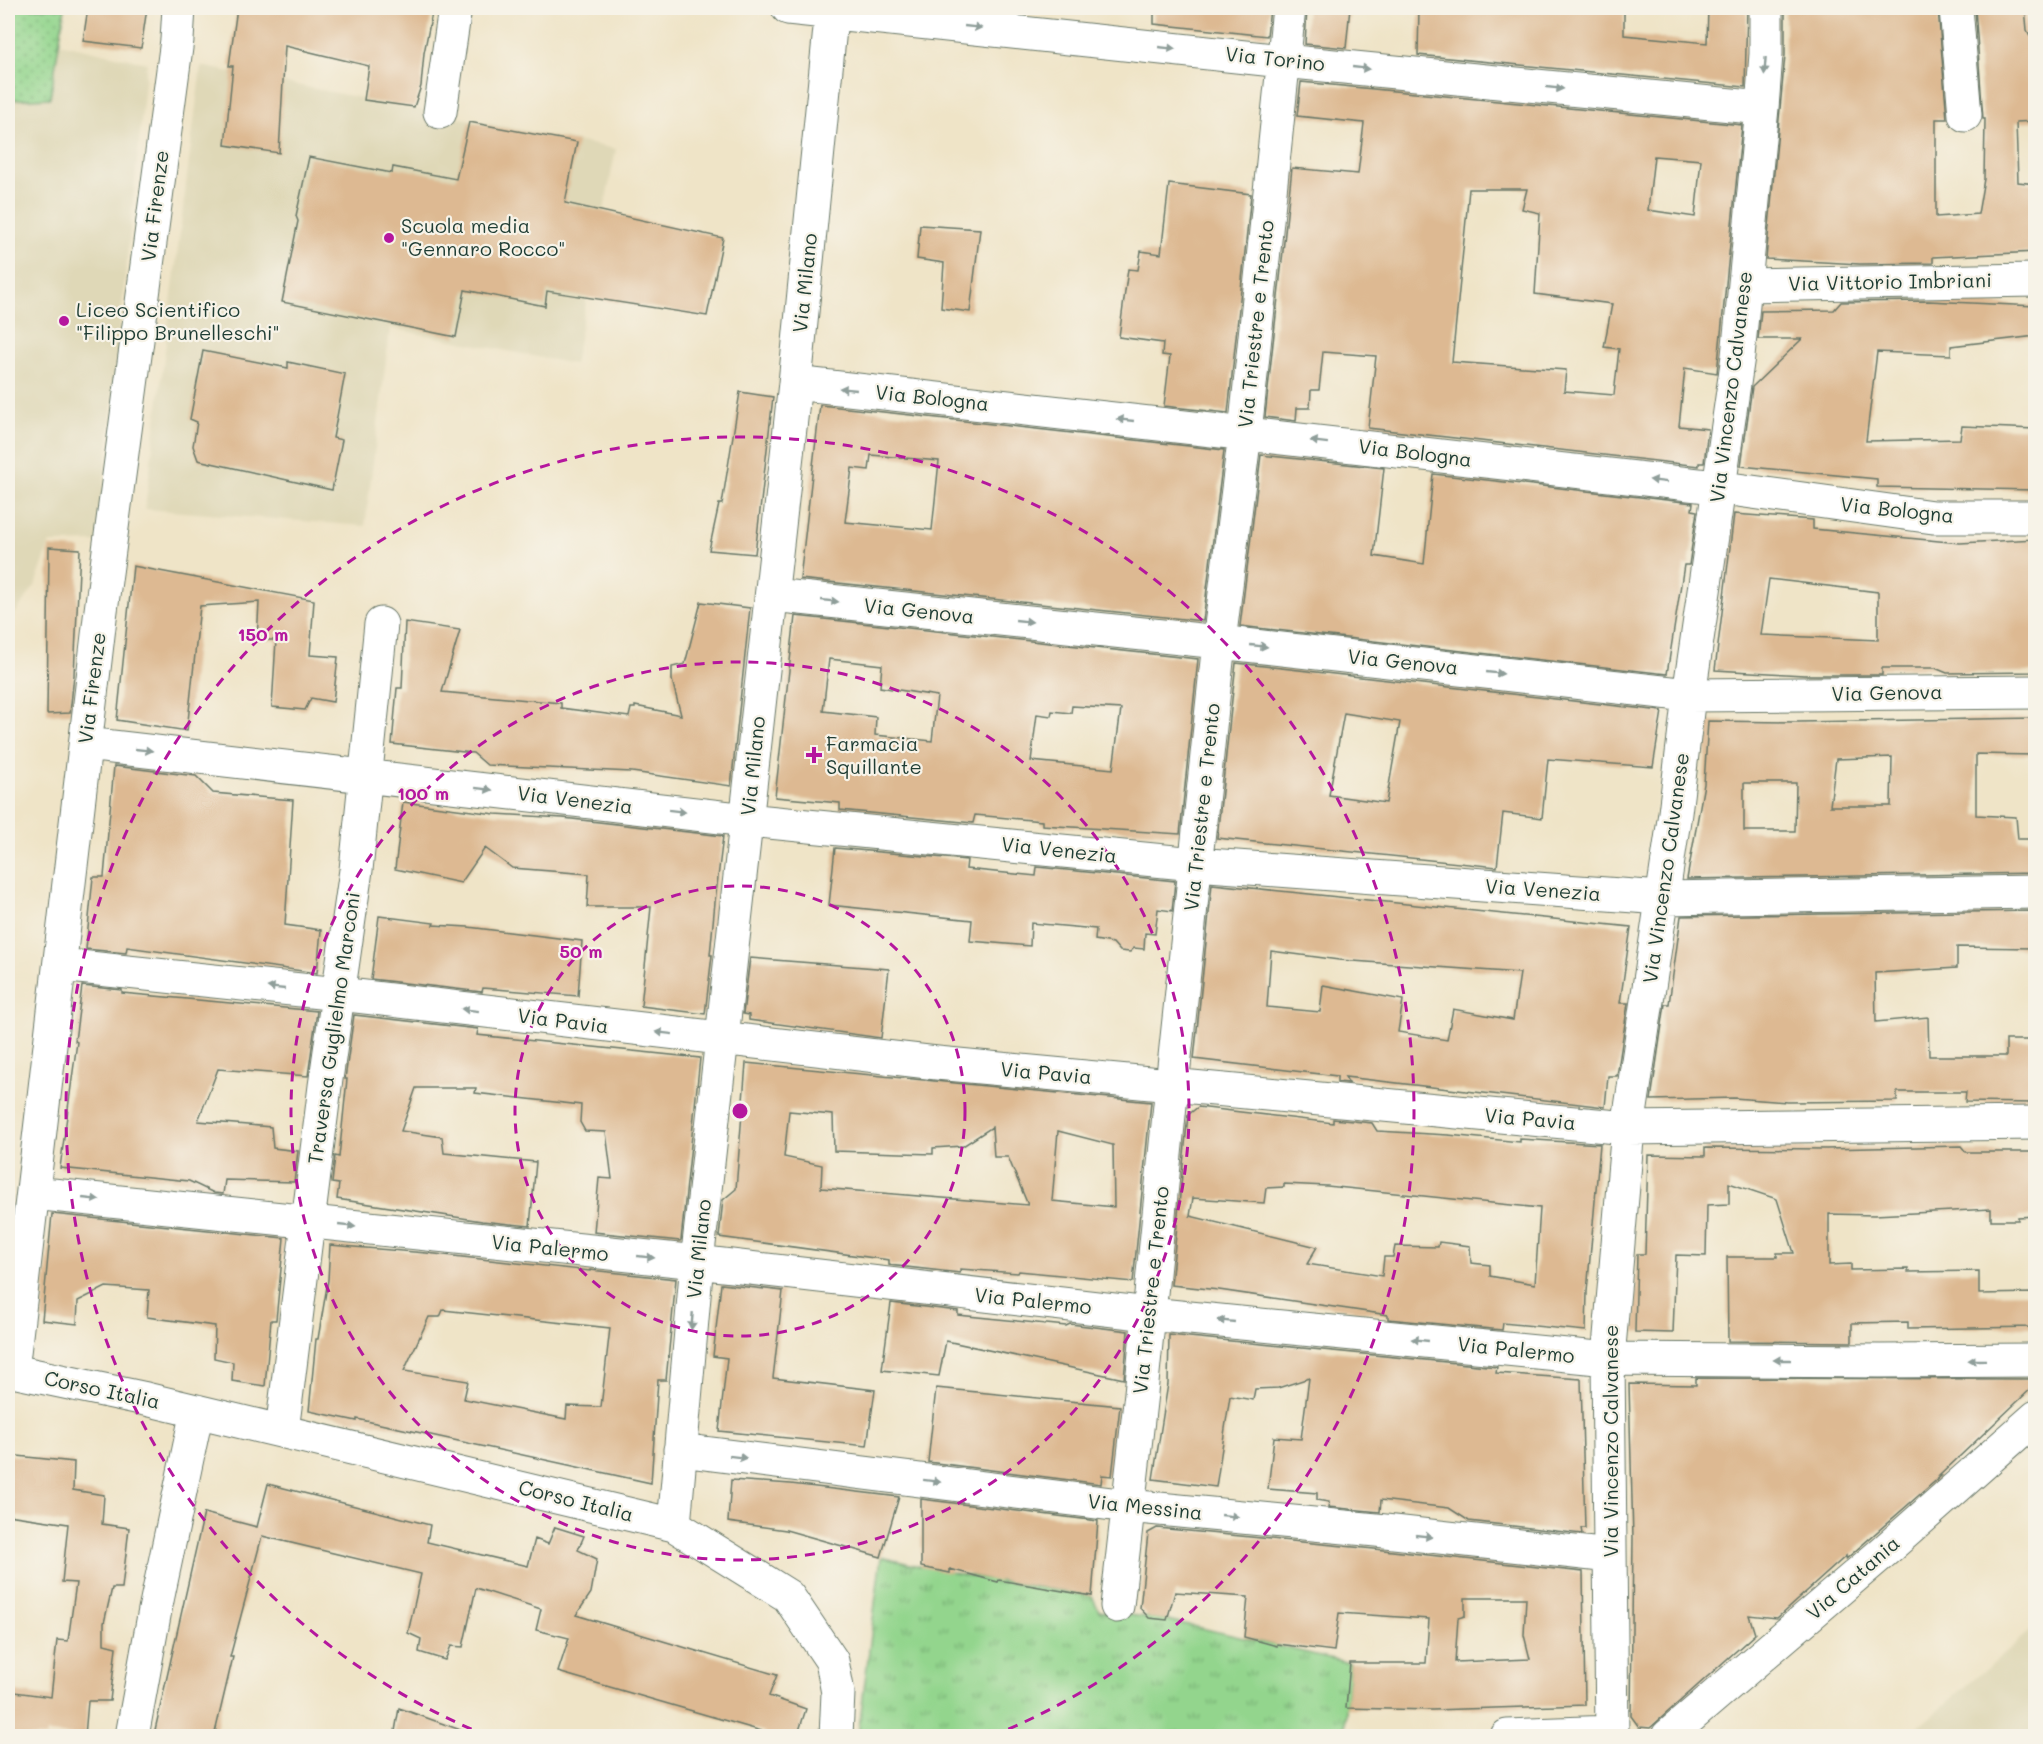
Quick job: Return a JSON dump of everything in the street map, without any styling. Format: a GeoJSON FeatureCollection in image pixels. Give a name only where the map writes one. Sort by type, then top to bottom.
{"type":"FeatureCollection","features":[{"type":"Feature","properties":{"kind":"street","name":"Via Firenze"},"geometry":{"type":"LineString","coordinates":[[10,1370],[102,606],[177,40],[179,8]]}},
{"type":"Feature","properties":{"kind":"street"},"geometry":{"type":"LineString","coordinates":[[440,112],[455,8]]}},
{"type":"Feature","properties":{"kind":"street","name":"Via Torino"},"geometry":{"type":"LineString","coordinates":[[788,8],[832,10],[1283,61],[1762,108]]}},
{"type":"Feature","properties":{"kind":"street","name":"Via Triestre e Trento"},"geometry":{"type":"LineString","coordinates":[[1117,1606],[1219,642],[1245,433],[1288,8]]}},
{"type":"Feature","properties":{"kind":"street","name":"Via Vincenzo Calvanese"},"geometry":{"type":"LineString","coordinates":[[1508,1737],[1612,1734],[1608,1359],[1628,1128],[1738,356],[1762,108],[1766,54],[1766,8]]}},
{"type":"Feature","properties":{"kind":"street"},"geometry":{"type":"LineString","coordinates":[[1956,8],[1965,116]]}},
{"type":"Feature","properties":{"kind":"street","name":"Via Milano"},"geometry":{"type":"LineString","coordinates":[[674,1525],[697,1262],[795,383],[832,10]]}},
{"type":"Feature","properties":{"kind":"street","name":"Via Vittorio Imbriani"},"geometry":{"type":"LineString","coordinates":[[1745,285],[2036,280]]}},
{"type":"Feature","properties":{"kind":"street","name":"Via Bologna"},"geometry":{"type":"LineString","coordinates":[[795,383],[1718,488],[1933,517],[2036,517]]}},
{"type":"Feature","properties":{"kind":"street","name":"Via Genova"},"geometry":{"type":"LineString","coordinates":[[771,595],[1689,695],[2036,692]]}},
{"type":"Feature","properties":{"kind":"street","name":"Traversa Guglielmo Marconi"},"geometry":{"type":"LineString","coordinates":[[282,1431],[356,870],[381,624]]}},
{"type":"Feature","properties":{"kind":"street","name":"Via Venezia"},"geometry":{"type":"LineString","coordinates":[[86,744],[747,820],[832,826],[1195,864],[1662,898],[2036,892]]}},
{"type":"Feature","properties":{"kind":"street","name":"Via Pavia"},"geometry":{"type":"LineString","coordinates":[[60,965],[339,994],[722,1040],[949,1064],[1628,1128],[2036,1123]]}},
{"type":"Feature","properties":{"kind":"street","name":"Via Palermo"},"geometry":{"type":"LineString","coordinates":[[33,1193],[697,1262],[1149,1314],[1608,1359],[2036,1360]]}},
{"type":"Feature","properties":{"kind":"street","name":"Corso Italia"},"geometry":{"type":"LineString","coordinates":[[10,1370],[196,1410],[674,1525],[788,1596],[832,1661],[838,1693],[836,1737]]}},
{"type":"Feature","properties":{"kind":"street"},"geometry":{"type":"LineString","coordinates":[[132,1737],[155,1610],[196,1410]]}},
{"type":"Feature","properties":{"kind":"street","name":"Via Catania"},"geometry":{"type":"LineString","coordinates":[[1668,1737],[2036,1417]]}},
{"type":"Feature","properties":{"kind":"street","name":"Via Messina"},"geometry":{"type":"LineString","coordinates":[[680,1450],[1128,1506],[1610,1556]]}},
{"type":"Feature","properties":{"kind":"shaded area","name":"Liceo Scientifico \"Filippo Brunelleschi\""},"geometry":{"type":"Polygon","coordinates":[[[59,43],[147,63],[98,542],[50,543],[35,586],[8,623],[8,100],[50,98],[59,43]]]}},
{"type":"Feature","properties":{"kind":"shaded area","name":"Scuola media \"Gennaro Rocco\""},"geometry":{"type":"Polygon","coordinates":[[[201,66],[616,149],[574,364],[390,328],[365,526],[145,509],[201,66]]]}},
{"type":"Feature","properties":{"kind":"shaded area"},"geometry":{"type":"Polygon","coordinates":[[[2035,1627],[2035,1736],[1908,1736],[2035,1627]]]}},
{"type":"Feature","properties":{"kind":"green space"},"geometry":{"type":"Polygon","coordinates":[[[8,8],[65,8],[50,98],[8,100],[8,8]]]}},
{"type":"Feature","properties":{"kind":"green space"},"geometry":{"type":"Polygon","coordinates":[[[881,1557],[960,1574],[1092,1596],[1099,1611],[1167,1620],[1350,1663],[1344,1736],[858,1736],[881,1557]]]}},
{"type":"Feature","properties":{"kind":"building"},"geometry":{"type":"Polygon","coordinates":[[[88,8],[147,8],[141,48],[83,41],[88,8]]]}},
{"type":"Feature","properties":{"kind":"building"},"geometry":{"type":"Polygon","coordinates":[[[237,8],[433,8],[424,53],[421,86],[414,107],[364,100],[369,66],[285,46],[279,153],[225,145],[233,66],[229,66],[237,8]]]}},
{"type":"Feature","properties":{"kind":"building"},"geometry":{"type":"Polygon","coordinates":[[[1154,8],[1270,8],[1267,36],[1154,24],[1154,8]]]}},
{"type":"Feature","properties":{"kind":"building"},"geometry":{"type":"Polygon","coordinates":[[[1307,8],[1350,8],[1346,48],[1305,44],[1307,8]]]}},
{"type":"Feature","properties":{"kind":"building"},"geometry":{"type":"Polygon","coordinates":[[[1419,8],[1624,8],[1624,35],[1707,43],[1708,8],[1747,8],[1745,87],[1418,55],[1419,8]]]}},
{"type":"Feature","properties":{"kind":"building"},"geometry":{"type":"Polygon","coordinates":[[[1785,8],[1938,8],[1947,119],[1936,119],[1936,217],[1978,214],[1984,179],[1985,119],[1983,119],[1975,8],[2025,8],[2027,30],[2036,47],[2036,121],[2016,122],[2018,182],[2036,184],[2036,252],[1933,257],[1933,263],[1860,264],[1766,259],[1785,55],[1785,8]]]}},
{"type":"Feature","properties":{"kind":"building"},"geometry":{"type":"Polygon","coordinates":[[[1301,82],[1742,125],[1717,373],[1685,368],[1679,426],[1708,429],[1704,463],[1699,463],[1699,466],[1368,428],[1376,356],[1323,352],[1319,390],[1311,390],[1310,408],[1297,408],[1296,421],[1265,417],[1292,168],[1358,174],[1364,123],[1297,116],[1301,82]],[[1654,156],[1648,210],[1695,217],[1701,160],[1654,156]],[[1469,189],[1452,362],[1566,370],[1564,391],[1614,395],[1619,349],[1604,347],[1612,304],[1535,294],[1540,213],[1522,209],[1527,189],[1469,189]]]}},
{"type":"Feature","properties":{"kind":"building"},"geometry":{"type":"Polygon","coordinates":[[[469,122],[577,142],[565,203],[723,238],[707,316],[547,291],[545,306],[465,290],[456,337],[282,302],[298,221],[296,216],[309,157],[392,173],[393,167],[456,179],[469,122]]]}},
{"type":"Feature","properties":{"kind":"building"},"geometry":{"type":"Polygon","coordinates":[[[1169,184],[1251,194],[1228,413],[1164,406],[1170,356],[1162,355],[1163,343],[1119,337],[1128,269],[1138,270],[1141,251],[1161,254],[1169,184]]]}},
{"type":"Feature","properties":{"kind":"building"},"geometry":{"type":"Polygon","coordinates":[[[920,225],[980,229],[970,312],[941,308],[944,263],[917,259],[920,225]]]}},
{"type":"Feature","properties":{"kind":"building"},"geometry":{"type":"Polygon","coordinates":[[[1928,301],[2036,306],[2036,336],[1951,346],[1951,355],[1877,352],[1866,441],[1960,439],[1962,426],[2036,429],[2036,490],[1877,487],[1877,479],[1741,466],[1752,387],[1802,339],[1758,339],[1761,311],[1834,310],[1841,302],[1928,301]]]}},
{"type":"Feature","properties":{"kind":"building"},"geometry":{"type":"Polygon","coordinates":[[[203,351],[288,368],[288,362],[345,374],[333,438],[342,440],[332,490],[198,460],[193,446],[197,422],[190,419],[203,351]]]}},
{"type":"Feature","properties":{"kind":"building"},"geometry":{"type":"Polygon","coordinates":[[[740,392],[773,397],[755,554],[709,550],[719,504],[722,504],[740,392]]]}},
{"type":"Feature","properties":{"kind":"building"},"geometry":{"type":"Polygon","coordinates":[[[820,405],[1224,450],[1203,621],[800,579],[820,405]],[[871,455],[869,470],[852,468],[845,522],[932,530],[939,461],[871,455]]]}},
{"type":"Feature","properties":{"kind":"building"},"geometry":{"type":"Polygon","coordinates":[[[1261,455],[1384,468],[1374,556],[1424,564],[1433,474],[1693,503],[1692,510],[1697,511],[1689,565],[1684,565],[1667,674],[1240,626],[1261,455]]]}},
{"type":"Feature","properties":{"kind":"building"},"geometry":{"type":"Polygon","coordinates":[[[1734,514],[1813,520],[1813,529],[1960,543],[2036,539],[2036,672],[1947,673],[1935,668],[1882,668],[1882,675],[1804,675],[1715,670],[1734,514]],[[1769,579],[1761,635],[1878,640],[1878,592],[1769,579]]]}},
{"type":"Feature","properties":{"kind":"building"},"geometry":{"type":"Polygon","coordinates":[[[49,547],[80,549],[70,713],[47,714],[49,547]]]}},
{"type":"Feature","properties":{"kind":"building"},"geometry":{"type":"Polygon","coordinates":[[[133,566],[314,600],[310,655],[338,657],[333,702],[311,698],[305,710],[272,707],[276,640],[257,640],[259,602],[200,606],[187,731],[117,720],[133,566]]]}},
{"type":"Feature","properties":{"kind":"building"},"geometry":{"type":"Polygon","coordinates":[[[701,602],[750,608],[731,786],[632,772],[487,765],[473,753],[392,744],[397,688],[402,688],[405,622],[460,630],[442,692],[561,703],[561,708],[629,717],[631,708],[635,706],[681,715],[672,680],[672,667],[685,664],[701,602]]]}},
{"type":"Feature","properties":{"kind":"building"},"geometry":{"type":"Polygon","coordinates":[[[795,616],[1198,659],[1180,834],[1042,825],[1042,821],[975,815],[973,823],[840,810],[840,803],[775,797],[795,616]],[[829,659],[823,711],[876,717],[875,735],[932,741],[937,696],[880,687],[882,665],[829,659]],[[1072,706],[1071,713],[1052,711],[1051,716],[1037,714],[1031,761],[1113,769],[1121,709],[1072,706]]]}},
{"type":"Feature","properties":{"kind":"building"},"geometry":{"type":"Polygon","coordinates":[[[1236,663],[1662,711],[1653,767],[1548,759],[1542,818],[1503,813],[1497,867],[1217,838],[1236,663]],[[1344,713],[1329,795],[1386,803],[1400,722],[1344,713]]]}},
{"type":"Feature","properties":{"kind":"building"},"geometry":{"type":"Polygon","coordinates":[[[2036,718],[2036,755],[1976,754],[1976,815],[2016,817],[2018,839],[2036,839],[2036,873],[1687,879],[1704,784],[1708,721],[1798,722],[2036,718]],[[1892,757],[1836,759],[1830,806],[1891,806],[1892,757]],[[1744,783],[1744,831],[1795,831],[1796,783],[1744,783]]]}},
{"type":"Feature","properties":{"kind":"building"},"geometry":{"type":"Polygon","coordinates":[[[114,766],[196,776],[213,793],[293,800],[285,925],[321,930],[317,973],[127,947],[126,953],[86,949],[93,877],[104,877],[114,766]]]}},
{"type":"Feature","properties":{"kind":"building"},"geometry":{"type":"Polygon","coordinates":[[[403,802],[495,814],[563,818],[723,836],[705,1014],[641,1006],[651,907],[587,907],[589,874],[512,868],[485,848],[461,883],[395,869],[403,802]]]}},
{"type":"Feature","properties":{"kind":"building"},"geometry":{"type":"Polygon","coordinates":[[[835,848],[967,860],[966,869],[1036,876],[1037,867],[1175,881],[1172,911],[1158,909],[1155,934],[1145,933],[1144,949],[1134,948],[1130,952],[1120,951],[1113,943],[1095,940],[1096,929],[1031,923],[1030,946],[970,941],[972,920],[829,905],[835,848]]]}},
{"type":"Feature","properties":{"kind":"building"},"geometry":{"type":"Polygon","coordinates":[[[1212,884],[1631,927],[1620,1003],[1628,1003],[1617,1076],[1608,1076],[1605,1107],[1345,1077],[1349,1083],[1337,1082],[1337,1076],[1194,1059],[1212,884]],[[1271,951],[1267,1007],[1320,1012],[1323,985],[1403,1000],[1398,1032],[1447,1040],[1453,1009],[1513,1020],[1520,973],[1339,960],[1271,951]]]}},
{"type":"Feature","properties":{"kind":"building"},"geometry":{"type":"Polygon","coordinates":[[[2036,911],[2036,948],[1957,947],[1957,968],[1875,973],[1876,1022],[1928,1017],[1929,1056],[2006,1056],[2006,1040],[2036,1040],[2036,1103],[1965,1102],[1966,1092],[1897,1092],[1897,1101],[1787,1102],[1734,1098],[1651,1100],[1665,1004],[1669,1004],[1681,916],[2036,911]]]}},
{"type":"Feature","properties":{"kind":"building"},"geometry":{"type":"Polygon","coordinates":[[[379,916],[434,923],[433,925],[582,941],[578,996],[483,988],[482,992],[371,979],[379,916]]]}},
{"type":"Feature","properties":{"kind":"building"},"geometry":{"type":"Polygon","coordinates":[[[750,958],[889,969],[881,1038],[749,1020],[749,1015],[743,1014],[750,958]]]}},
{"type":"Feature","properties":{"kind":"building"},"geometry":{"type":"Polygon","coordinates":[[[82,986],[122,990],[122,993],[317,1011],[308,1076],[218,1069],[198,1121],[271,1127],[273,1148],[298,1151],[294,1182],[225,1180],[223,1194],[214,1193],[189,1181],[60,1168],[82,986]]]}},
{"type":"Feature","properties":{"kind":"building"},"geometry":{"type":"Polygon","coordinates":[[[354,1015],[478,1029],[477,1035],[700,1058],[681,1240],[594,1232],[599,1178],[612,1179],[606,1132],[585,1131],[580,1122],[581,1105],[475,1093],[476,1088],[416,1088],[401,1131],[442,1137],[444,1153],[536,1162],[530,1226],[337,1199],[339,1184],[332,1183],[335,1156],[339,1157],[347,1079],[345,1079],[354,1015]]]}},
{"type":"Feature","properties":{"kind":"building"},"geometry":{"type":"Polygon","coordinates":[[[746,1063],[1151,1102],[1133,1282],[1019,1271],[1018,1273],[960,1269],[960,1273],[889,1265],[889,1260],[719,1237],[723,1200],[736,1189],[746,1063]],[[789,1111],[784,1157],[822,1165],[821,1188],[1028,1205],[1008,1157],[994,1157],[992,1127],[963,1146],[933,1148],[933,1154],[834,1151],[833,1115],[789,1111]],[[1058,1131],[1052,1201],[1114,1207],[1113,1145],[1058,1131]]]}},
{"type":"Feature","properties":{"kind":"building"},"geometry":{"type":"Polygon","coordinates":[[[1198,1107],[1333,1123],[1333,1119],[1372,1123],[1377,1131],[1520,1142],[1520,1139],[1600,1144],[1587,1292],[1586,1331],[1503,1323],[1502,1330],[1388,1319],[1388,1315],[1171,1285],[1188,1115],[1198,1107]],[[1284,1184],[1284,1187],[1266,1188],[1264,1203],[1193,1198],[1190,1216],[1317,1247],[1307,1264],[1382,1276],[1384,1257],[1393,1257],[1395,1246],[1438,1247],[1439,1242],[1470,1246],[1471,1263],[1490,1265],[1490,1276],[1535,1284],[1540,1208],[1327,1186],[1284,1184]]]}},
{"type":"Feature","properties":{"kind":"building"},"geometry":{"type":"Polygon","coordinates":[[[1961,1146],[1966,1152],[2036,1152],[2036,1216],[2018,1217],[2018,1220],[1991,1220],[1991,1209],[1875,1215],[1829,1214],[1829,1265],[1851,1264],[1851,1270],[1979,1271],[1979,1294],[2036,1293],[2036,1327],[1908,1329],[1908,1322],[1852,1323],[1852,1342],[1728,1341],[1727,1257],[1777,1257],[1777,1253],[1794,1253],[1777,1199],[1729,1183],[1729,1204],[1707,1205],[1706,1256],[1676,1255],[1673,1333],[1635,1332],[1637,1254],[1645,1254],[1648,1155],[1705,1156],[1705,1148],[1826,1149],[1961,1146]]]}},
{"type":"Feature","properties":{"kind":"building"},"geometry":{"type":"Polygon","coordinates":[[[52,1214],[284,1238],[276,1320],[271,1320],[265,1386],[232,1381],[233,1362],[214,1358],[215,1326],[147,1317],[149,1290],[106,1287],[78,1301],[77,1324],[42,1320],[52,1214]]]}},
{"type":"Feature","properties":{"kind":"building"},"geometry":{"type":"Polygon","coordinates":[[[330,1245],[676,1279],[666,1380],[658,1380],[651,1483],[357,1419],[357,1421],[309,1411],[316,1339],[318,1339],[328,1280],[330,1245]],[[443,1310],[440,1317],[429,1317],[404,1371],[468,1381],[464,1399],[566,1419],[567,1406],[601,1407],[610,1328],[443,1310]]]}},
{"type":"Feature","properties":{"kind":"building"},"geometry":{"type":"Polygon","coordinates":[[[721,1284],[783,1291],[773,1378],[875,1390],[867,1446],[719,1431],[727,1358],[713,1356],[721,1284]]]}},
{"type":"Feature","properties":{"kind":"building"},"geometry":{"type":"Polygon","coordinates":[[[891,1303],[958,1311],[958,1315],[1128,1331],[1124,1379],[946,1341],[939,1376],[882,1370],[891,1303]]]}},
{"type":"Feature","properties":{"kind":"building"},"geometry":{"type":"Polygon","coordinates":[[[1169,1335],[1497,1367],[1496,1373],[1581,1379],[1585,1528],[1581,1528],[1582,1534],[1469,1521],[1449,1508],[1381,1500],[1380,1512],[1328,1507],[1329,1502],[1317,1500],[1317,1493],[1268,1489],[1274,1437],[1301,1439],[1309,1378],[1278,1388],[1255,1389],[1253,1400],[1230,1396],[1216,1487],[1153,1479],[1168,1384],[1169,1335]]]}},
{"type":"Feature","properties":{"kind":"building"},"geometry":{"type":"Polygon","coordinates":[[[1696,1378],[2036,1379],[2036,1384],[1939,1476],[1941,1476],[1777,1618],[1749,1615],[1755,1634],[1650,1728],[1639,1727],[1631,1716],[1633,1538],[1629,1384],[1696,1385],[1696,1378]]]}},
{"type":"Feature","properties":{"kind":"building"},"geometry":{"type":"Polygon","coordinates":[[[936,1388],[1120,1406],[1112,1476],[1102,1475],[1101,1484],[928,1462],[936,1388]]]}},
{"type":"Feature","properties":{"kind":"building"},"geometry":{"type":"Polygon","coordinates":[[[8,1455],[74,1462],[73,1490],[104,1495],[102,1524],[129,1528],[122,1588],[112,1588],[104,1623],[104,1644],[116,1647],[110,1701],[88,1701],[85,1736],[47,1733],[46,1737],[8,1737],[8,1691],[51,1697],[57,1640],[68,1641],[76,1583],[62,1582],[68,1524],[8,1515],[8,1455]]]}},
{"type":"Feature","properties":{"kind":"building"},"geometry":{"type":"Polygon","coordinates":[[[731,1480],[791,1484],[899,1497],[881,1557],[786,1530],[728,1522],[731,1480]]]}},
{"type":"Feature","properties":{"kind":"building"},"geometry":{"type":"Polygon","coordinates":[[[268,1484],[430,1525],[427,1542],[528,1566],[535,1539],[548,1544],[555,1527],[584,1536],[578,1550],[597,1559],[591,1593],[576,1615],[777,1675],[769,1696],[806,1709],[797,1737],[763,1737],[765,1732],[558,1672],[569,1638],[536,1630],[541,1609],[476,1588],[463,1647],[451,1646],[445,1660],[419,1652],[421,1639],[408,1633],[421,1574],[262,1536],[230,1657],[233,1657],[214,1737],[179,1737],[155,1730],[204,1513],[257,1527],[268,1484]]]}},
{"type":"Feature","properties":{"kind":"building"},"geometry":{"type":"Polygon","coordinates":[[[921,1499],[1098,1521],[1092,1596],[999,1580],[998,1582],[950,1569],[950,1573],[921,1567],[921,1499]]]}},
{"type":"Feature","properties":{"kind":"building"},"geometry":{"type":"Polygon","coordinates":[[[1157,1528],[1583,1572],[1585,1705],[1432,1710],[1346,1708],[1350,1663],[1426,1663],[1429,1619],[1339,1613],[1334,1651],[1277,1644],[1277,1646],[1244,1637],[1248,1597],[1175,1592],[1167,1620],[1149,1618],[1140,1608],[1148,1533],[1157,1528]],[[1465,1598],[1465,1616],[1458,1618],[1455,1662],[1530,1659],[1524,1635],[1526,1598],[1465,1598]]]}},
{"type":"Feature","properties":{"kind":"building"},"geometry":{"type":"Polygon","coordinates":[[[399,1708],[469,1733],[468,1737],[394,1737],[399,1708]]]}},
{"type":"Feature","properties":{"kind":"place","name":"Scuola media \"Gennaro Rocco\""},"geometry":{"type":"Point","coordinates":[389,238]}},
{"type":"Feature","properties":{"kind":"place","name":"Liceo Scientifico \"Filippo Brunelleschi\""},"geometry":{"type":"Point","coordinates":[64,321]}},
{"type":"Feature","properties":{"kind":"place","name":"Farmacia Squillante"},"geometry":{"type":"Point","coordinates":[814,755]}}]}
